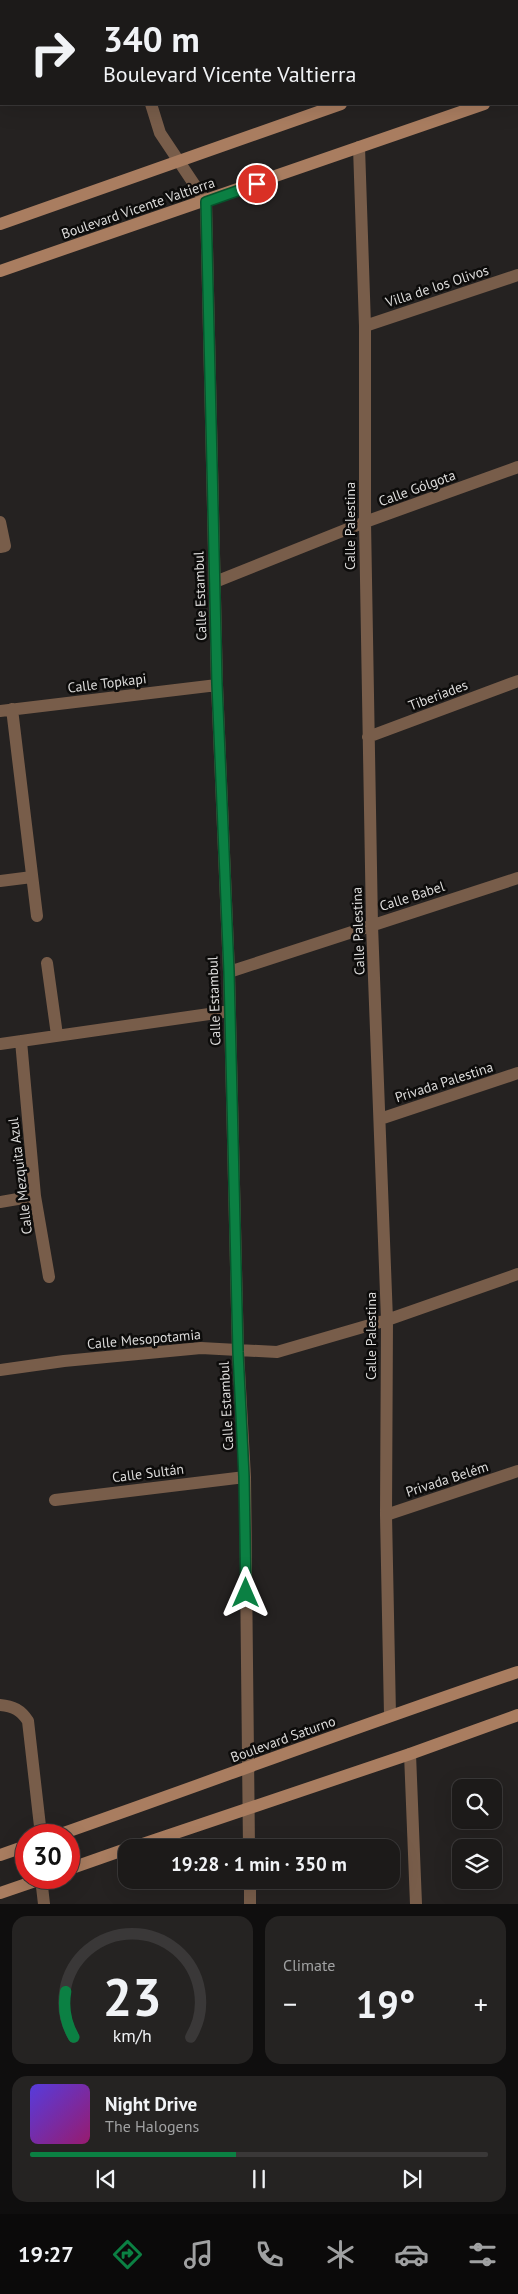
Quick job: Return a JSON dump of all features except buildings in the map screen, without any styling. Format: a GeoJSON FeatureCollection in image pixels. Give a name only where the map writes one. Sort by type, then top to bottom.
{"type":"FeatureCollection","features":[{"type":"Feature","properties":{"kind":"street"},"geometry":{"type":"LineString","coordinates":[[151,105],[160,133],[206,202]]}},
{"type":"Feature","properties":{"kind":"street","name":"Boulevard Vicente Valtierra"},"geometry":{"type":"LineString","coordinates":[[0,224],[338,105]]}},
{"type":"Feature","properties":{"kind":"street","name":"Boulevard Vicente Valtierra"},"geometry":{"type":"LineString","coordinates":[[0,271],[206,202],[481,105]]}},
{"type":"Feature","properties":{"kind":"street","name":"Calle Palestina"},"geometry":{"type":"LineString","coordinates":[[359,147],[365,326],[365,522],[372,925],[387,1320],[386,1515],[390,1715]]}},
{"type":"Feature","properties":{"kind":"street","name":"Calle Estambul"},"geometry":{"type":"LineString","coordinates":[[206,202],[217,684],[229,972],[238,1352],[244,1477],[249,1839]]}},
{"type":"Feature","properties":{"kind":"street","name":"Villa de los Olivos"},"geometry":{"type":"LineString","coordinates":[[365,326],[518,275]]}},
{"type":"Feature","properties":{"kind":"street","name":"Calle Gólgota"},"geometry":{"type":"LineString","coordinates":[[215,582],[365,522],[518,467]]}},
{"type":"Feature","properties":{"kind":"street"},"geometry":{"type":"LineString","coordinates":[[0,522],[3,546]]}},
{"type":"Feature","properties":{"kind":"street","name":"Tiberiades"},"geometry":{"type":"LineString","coordinates":[[368,737],[518,681]]}},
{"type":"Feature","properties":{"kind":"street","name":"Calle Topkapi"},"geometry":{"type":"LineString","coordinates":[[6,710],[217,684]]}},
{"type":"Feature","properties":{"kind":"street"},"geometry":{"type":"LineString","coordinates":[[6,710],[37,916]]}},
{"type":"Feature","properties":{"kind":"street"},"geometry":{"type":"LineString","coordinates":[[0,881],[32,877]]}},
{"type":"Feature","properties":{"kind":"street","name":"Calle Babel"},"geometry":{"type":"LineString","coordinates":[[229,972],[518,878]]}},
{"type":"Feature","properties":{"kind":"street"},"geometry":{"type":"LineString","coordinates":[[46,963],[57,1035]]}},
{"type":"Feature","properties":{"kind":"street"},"geometry":{"type":"LineString","coordinates":[[0,1044],[230,1011]]}},
{"type":"Feature","properties":{"kind":"street","name":"Calle Mezquita Azul"},"geometry":{"type":"LineString","coordinates":[[21,1041],[36,1196],[48,1277]]}},
{"type":"Feature","properties":{"kind":"street","name":"Privada Palestina"},"geometry":{"type":"LineString","coordinates":[[380,1119],[518,1073]]}},
{"type":"Feature","properties":{"kind":"street"},"geometry":{"type":"LineString","coordinates":[[0,1202],[36,1196]]}},
{"type":"Feature","properties":{"kind":"street","name":"Calle Mesopotamia"},"geometry":{"type":"LineString","coordinates":[[0,1370],[64,1361],[201,1348],[238,1352],[277,1352],[387,1320],[518,1274]]}},
{"type":"Feature","properties":{"kind":"street","name":"Privada Belém"},"geometry":{"type":"LineString","coordinates":[[386,1515],[518,1472]]}},
{"type":"Feature","properties":{"kind":"street","name":"Calle Sultán"},"geometry":{"type":"LineString","coordinates":[[55,1500],[244,1477]]}},
{"type":"Feature","properties":{"kind":"street","name":"Boulevard Saturno"},"geometry":{"type":"LineString","coordinates":[[80,1827],[247,1769],[390,1715],[518,1672]]}},
{"type":"Feature","properties":{"kind":"street"},"geometry":{"type":"LineString","coordinates":[[0,1706],[14,1707],[23,1713],[28,1721],[40,1824]]}},
{"type":"Feature","properties":{"kind":"street"},"geometry":{"type":"LineString","coordinates":[[156,1839],[410,1754],[518,1715]]}},
{"type":"Feature","properties":{"kind":"street"},"geometry":{"type":"LineString","coordinates":[[410,1754],[416,1904]]}},
{"type":"Feature","properties":{"kind":"street"},"geometry":{"type":"LineString","coordinates":[[0,1855],[15,1850]]}},
{"type":"Feature","properties":{"kind":"street"},"geometry":{"type":"LineString","coordinates":[[80,1865],[118,1852]]}},
{"type":"Feature","properties":{"kind":"street"},"geometry":{"type":"LineString","coordinates":[[0,1893],[15,1888]]}},
{"type":"Feature","properties":{"kind":"street"},"geometry":{"type":"LineString","coordinates":[[43,1889],[44,1904]]}},
{"type":"Feature","properties":{"kind":"street"},"geometry":{"type":"LineString","coordinates":[[250,1889],[250,1904]]}},
{"type":"Feature","properties":{"kind":"route"},"geometry":{"type":"LineString","coordinates":[[246,1593],[229,972],[212,512],[206,202],[257,184]]}}]}
